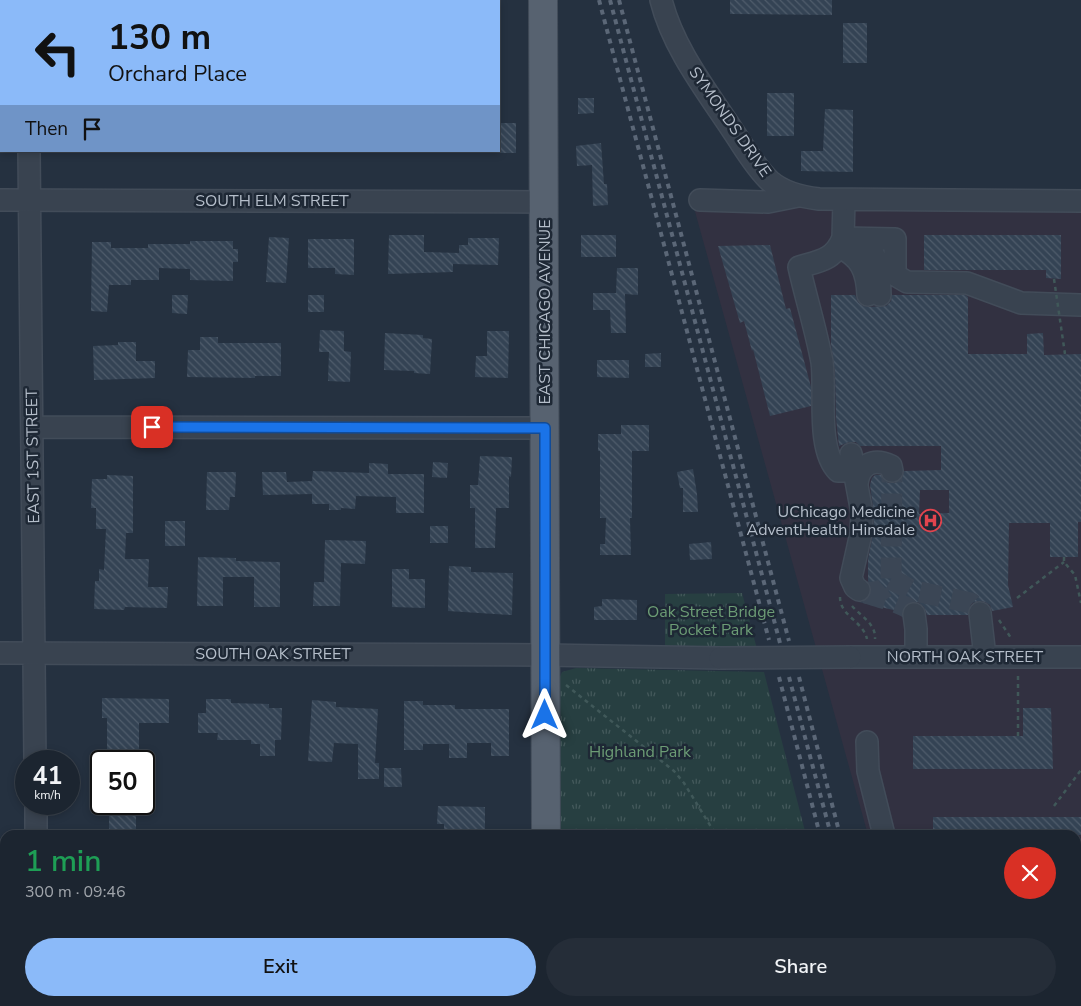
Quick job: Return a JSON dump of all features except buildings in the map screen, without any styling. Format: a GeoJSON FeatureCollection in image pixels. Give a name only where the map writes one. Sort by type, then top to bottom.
{"type":"FeatureCollection","features":[{"type":"Feature","properties":{"kind":"main road","name":"EAST CHICAGO AVENUE"},"geometry":{"type":"LineString","coordinates":[[543,0],[546,830]]}},
{"type":"Feature","properties":{"kind":"street","name":"SYMONDS DRIVE"},"geometry":{"type":"LineString","coordinates":[[661,0],[670,29],[683,54],[746,150],[769,180],[783,190],[798,196],[844,200],[1081,201]]}},
{"type":"Feature","properties":{"kind":"street","name":"EAST 1ST STREET"},"geometry":{"type":"LineString","coordinates":[[29,152],[35,750]]}},
{"type":"Feature","properties":{"kind":"street"},"geometry":{"type":"LineString","coordinates":[[700,200],[768,202],[798,196]]}},
{"type":"Feature","properties":{"kind":"street","name":"SOUTH ELM STREET"},"geometry":{"type":"LineString","coordinates":[[0,200],[545,202]]}},
{"type":"Feature","properties":{"kind":"street"},"geometry":{"type":"LineString","coordinates":[[844,200],[849,241]]}},
{"type":"Feature","properties":{"kind":"street"},"geometry":{"type":"LineString","coordinates":[[854,595],[855,587],[851,578],[861,533],[862,513],[851,451],[849,465],[844,471],[838,471],[830,460],[824,420],[822,363],[799,267],[825,260],[849,241],[895,239],[894,274],[907,282],[967,283],[1021,303],[1081,305]]}},
{"type":"Feature","properties":{"kind":"street"},"geometry":{"type":"LineString","coordinates":[[849,241],[873,251],[879,263],[874,295]]}},
{"type":"Feature","properties":{"kind":"street"},"geometry":{"type":"LineString","coordinates":[[32,427],[545,428]]}},
{"type":"Feature","properties":{"kind":"street"},"geometry":{"type":"LineString","coordinates":[[856,484],[858,475],[866,466],[883,459]]}},
{"type":"Feature","properties":{"kind":"street"},"geometry":{"type":"LineString","coordinates":[[985,657],[988,613]]}},
{"type":"Feature","properties":{"kind":"street"},"geometry":{"type":"LineString","coordinates":[[914,614],[916,657]]}},
{"type":"Feature","properties":{"kind":"street","name":"SOUTH OAK STREET"},"geometry":{"type":"LineString","coordinates":[[0,653],[545,655]]}},
{"type":"Feature","properties":{"kind":"street","name":"NORTH OAK STREET"},"geometry":{"type":"LineString","coordinates":[[545,655],[720,658],[1081,657]]}},
{"type":"Feature","properties":{"kind":"street"},"geometry":{"type":"LineString","coordinates":[[867,742],[868,771],[883,830]]}},
{"type":"Feature","properties":{"kind":"street"},"geometry":{"type":"LineString","coordinates":[[36,815],[36,830]]}},
{"type":"Feature","properties":{"kind":"path"},"geometry":{"type":"LineString","coordinates":[[1054,278],[1065,354]]}},
{"type":"Feature","properties":{"kind":"path"},"geometry":{"type":"LineString","coordinates":[[1064,558],[1064,562],[1076,575],[1081,603]]}},
{"type":"Feature","properties":{"kind":"path"},"geometry":{"type":"LineString","coordinates":[[1017,598],[1064,562]]}},
{"type":"Feature","properties":{"kind":"path"},"geometry":{"type":"LineString","coordinates":[[854,595],[852,606],[874,629],[875,642]]}},
{"type":"Feature","properties":{"kind":"path"},"geometry":{"type":"LineString","coordinates":[[840,603],[849,616],[862,626],[866,632],[867,644]]}},
{"type":"Feature","properties":{"kind":"path"},"geometry":{"type":"LineString","coordinates":[[988,613],[1012,640]]}},
{"type":"Feature","properties":{"kind":"path"},"geometry":{"type":"LineString","coordinates":[[1018,676],[1018,736]]}},
{"type":"Feature","properties":{"kind":"path"},"geometry":{"type":"LineString","coordinates":[[565,684],[674,771],[684,783],[713,830]]}},
{"type":"Feature","properties":{"kind":"path"},"geometry":{"type":"LineString","coordinates":[[1054,806],[1081,770]]}},
{"type":"Feature","properties":{"kind":"shaded area","name":"UChicago Medicine AdventHealth Hinsdale"},"geometry":{"type":"Polygon","coordinates":[[[1081,203],[1081,830],[867,830],[694,208],[1081,203]]]}},
{"type":"Feature","properties":{"kind":"green space","name":"Oak Street Bridge Pocket Park"},"geometry":{"type":"Polygon","coordinates":[[[742,593],[757,649],[665,650],[665,594],[742,593]]]}},
{"type":"Feature","properties":{"kind":"green space","name":"Highland Park"},"geometry":{"type":"Polygon","coordinates":[[[576,668],[764,672],[805,830],[557,830],[559,679],[562,672],[576,668]]]}},
{"type":"Feature","properties":{"kind":"tunnel"},"geometry":{"type":"LineString","coordinates":[[865,592],[881,590],[891,579],[892,471]]}},
{"type":"Feature","properties":{"kind":"tunnel"},"geometry":{"type":"LineString","coordinates":[[891,579],[911,590],[971,603],[980,613]]}},
{"type":"Feature","properties":{"kind":"tunnel"},"geometry":{"type":"LineString","coordinates":[[866,593],[906,607],[914,614]]}},
{"type":"Feature","properties":{"kind":"railway"},"geometry":{"type":"LineString","coordinates":[[599,0],[769,640]]}},
{"type":"Feature","properties":{"kind":"railway"},"geometry":{"type":"LineString","coordinates":[[610,0],[780,643]]}},
{"type":"Feature","properties":{"kind":"railway"},"geometry":{"type":"LineString","coordinates":[[619,0],[789,641]]}},
{"type":"Feature","properties":{"kind":"railway"},"geometry":{"type":"LineString","coordinates":[[779,677],[819,830]]}},
{"type":"Feature","properties":{"kind":"railway"},"geometry":{"type":"LineString","coordinates":[[789,677],[830,830]]}},
{"type":"Feature","properties":{"kind":"railway"},"geometry":{"type":"LineString","coordinates":[[799,677],[839,830]]}},
{"type":"Feature","properties":{"kind":"place","name":"UChicago Medicine AdventHealth Hinsdale"},"geometry":{"type":"Point","coordinates":[931,521]}},
{"type":"Feature","properties":{"kind":"route"},"geometry":{"type":"LineString","coordinates":[[152,427],[545,428],[545,715]]}}]}
